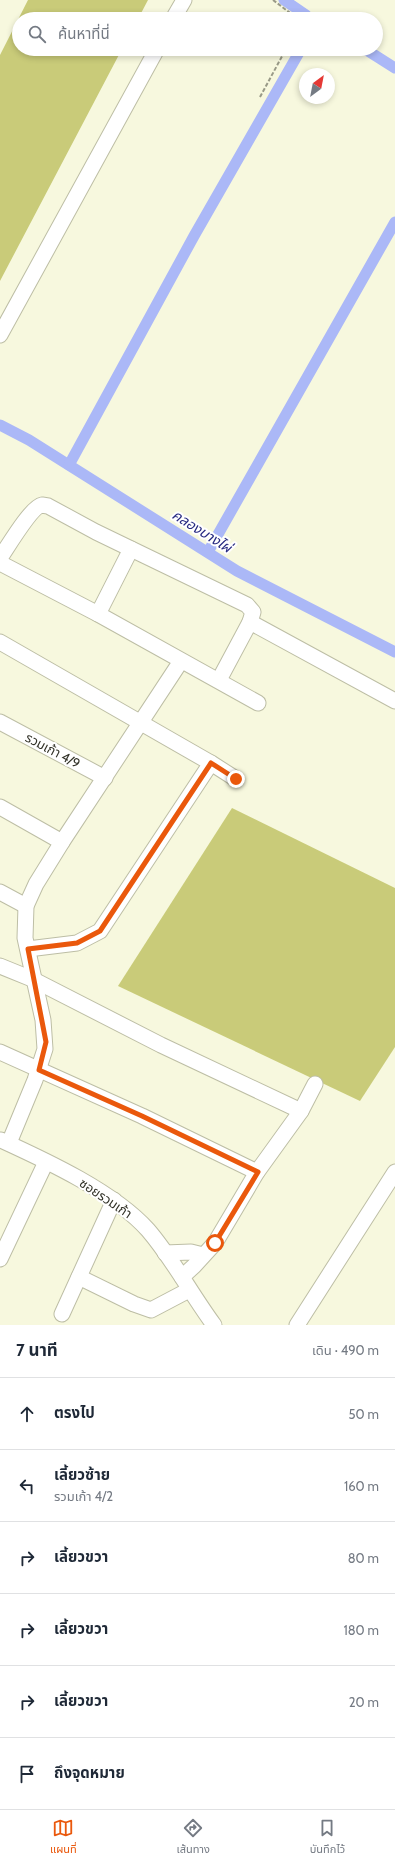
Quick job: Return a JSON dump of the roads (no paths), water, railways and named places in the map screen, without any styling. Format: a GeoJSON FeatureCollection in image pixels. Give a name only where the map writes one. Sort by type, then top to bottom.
{"type":"FeatureCollection","features":[{"type":"Feature","properties":{"kind":"street"},"geometry":{"type":"LineString","coordinates":[[177,12],[184,0]]}},
{"type":"Feature","properties":{"kind":"street"},"geometry":{"type":"LineString","coordinates":[[0,335],[153,56]]}},
{"type":"Feature","properties":{"kind":"street"},"geometry":{"type":"LineString","coordinates":[[0,558],[24,521],[42,505],[48,506],[247,606],[253,612],[250,622],[219,680]]}},
{"type":"Feature","properties":{"kind":"street"},"geometry":{"type":"LineString","coordinates":[[98,614],[131,548]]}},
{"type":"Feature","properties":{"kind":"street"},"geometry":{"type":"LineString","coordinates":[[0,563],[98,614],[258,703]]}},
{"type":"Feature","properties":{"kind":"street"},"geometry":{"type":"LineString","coordinates":[[250,622],[395,701]]}},
{"type":"Feature","properties":{"kind":"street"},"geometry":{"type":"LineString","coordinates":[[0,642],[142,722],[236,779]]}},
{"type":"Feature","properties":{"kind":"street"},"geometry":{"type":"LineString","coordinates":[[5,1141],[39,1070],[46,1042],[43,1020],[32,979],[25,938],[26,906],[36,884],[62,842],[181,661]]}},
{"type":"Feature","properties":{"kind":"street","name":"รวมเก้า 4/9"},"geometry":{"type":"LineString","coordinates":[[0,722],[105,778]]}},
{"type":"Feature","properties":{"kind":"street"},"geometry":{"type":"LineString","coordinates":[[28,949],[77,943],[100,931],[211,763]]}},
{"type":"Feature","properties":{"kind":"street"},"geometry":{"type":"LineString","coordinates":[[0,807],[62,842]]}},
{"type":"Feature","properties":{"kind":"street"},"geometry":{"type":"LineString","coordinates":[[0,892],[26,906]]}},
{"type":"Feature","properties":{"kind":"street"},"geometry":{"type":"LineString","coordinates":[[0,966],[32,979],[161,1045],[301,1111]]}},
{"type":"Feature","properties":{"kind":"street"},"geometry":{"type":"LineString","coordinates":[[0,1052],[142,1116],[258,1172]]}},
{"type":"Feature","properties":{"kind":"street"},"geometry":{"type":"LineString","coordinates":[[182,1277],[215,1243],[258,1172],[301,1111],[315,1084]]}},
{"type":"Feature","properties":{"kind":"street","name":"ซอยรวมเก้า"},"geometry":{"type":"LineString","coordinates":[[5,1141],[96,1188],[114,1200],[148,1230],[214,1325]]}},
{"type":"Feature","properties":{"kind":"street"},"geometry":{"type":"LineString","coordinates":[[2,1250],[46,1162]]}},
{"type":"Feature","properties":{"kind":"street"},"geometry":{"type":"LineString","coordinates":[[297,1325],[395,1172]]}},
{"type":"Feature","properties":{"kind":"street"},"geometry":{"type":"LineString","coordinates":[[62,1314],[114,1200]]}},
{"type":"Feature","properties":{"kind":"street"},"geometry":{"type":"LineString","coordinates":[[165,1253],[191,1252],[203,1255]]}},
{"type":"Feature","properties":{"kind":"street"},"geometry":{"type":"LineString","coordinates":[[78,1277],[134,1304],[151,1310],[189,1290]]}},
{"type":"Feature","properties":{"kind":"waterway"},"geometry":{"type":"LineString","coordinates":[[284,0],[302,12]]}},
{"type":"Feature","properties":{"kind":"waterway"},"geometry":{"type":"LineString","coordinates":[[69,465],[194,236],[297,56]]}},
{"type":"Feature","properties":{"kind":"waterway"},"geometry":{"type":"LineString","coordinates":[[376,56],[395,68]]}},
{"type":"Feature","properties":{"kind":"waterway"},"geometry":{"type":"LineString","coordinates":[[208,552],[395,222]]}},
{"type":"Feature","properties":{"kind":"waterway","name":"คลองบางไผ่"},"geometry":{"type":"LineString","coordinates":[[0,425],[29,440],[237,571],[395,652]]}}]}
